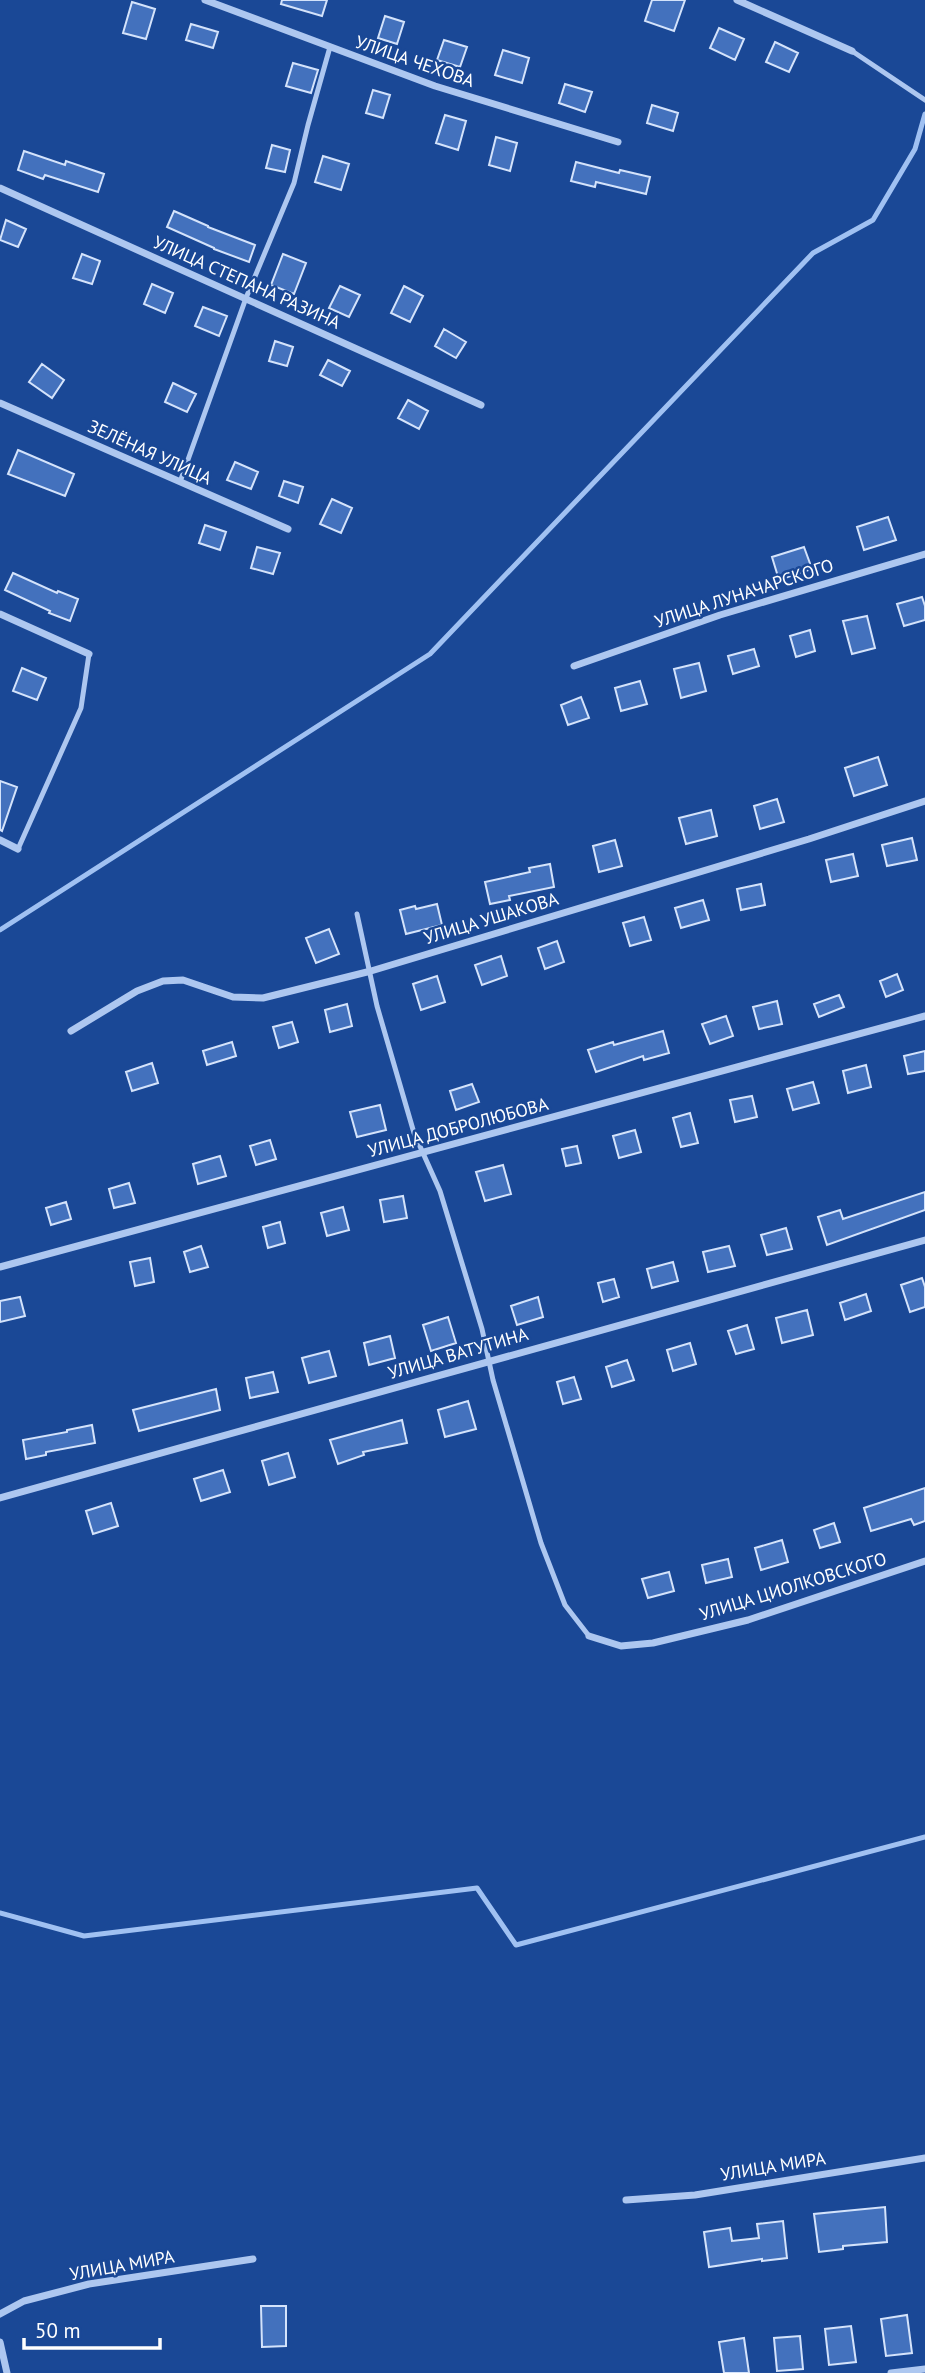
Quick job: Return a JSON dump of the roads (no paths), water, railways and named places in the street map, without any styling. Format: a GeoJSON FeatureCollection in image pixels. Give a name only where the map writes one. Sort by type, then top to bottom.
{"type":"FeatureCollection","features":[{"type":"Feature","properties":{"kind":"street","name":"УЛИЦА ЧЕХОВА"},"geometry":{"type":"LineString","coordinates":[[205,0],[435,86],[618,142]]}},
{"type":"Feature","properties":{"kind":"street"},"geometry":{"type":"LineString","coordinates":[[737,0],[852,51]]}},
{"type":"Feature","properties":{"kind":"street","name":"УЛИЦА СТЕПАНА РАЗИНА"},"geometry":{"type":"LineString","coordinates":[[0,188],[481,405]]}},
{"type":"Feature","properties":{"kind":"street","name":"ЗЕЛЁНАЯ УЛИЦА"},"geometry":{"type":"LineString","coordinates":[[0,403],[288,529]]}},
{"type":"Feature","properties":{"kind":"street","name":"УЛИЦА ЛУНАЧАРСКОГО"},"geometry":{"type":"LineString","coordinates":[[574,666],[720,615],[925,554]]}},
{"type":"Feature","properties":{"kind":"street"},"geometry":{"type":"LineString","coordinates":[[0,614],[89,654]]}},
{"type":"Feature","properties":{"kind":"street","name":"УЛИЦА УШАКОВА"},"geometry":{"type":"LineString","coordinates":[[71,1031],[137,991],[163,981],[183,980],[233,997],[263,998],[370,971],[809,839],[925,800]]}},
{"type":"Feature","properties":{"kind":"street"},"geometry":{"type":"LineString","coordinates":[[0,840],[18,849]]}},
{"type":"Feature","properties":{"kind":"street","name":"УЛИЦА ДОБРОЛЮБОВА"},"geometry":{"type":"LineString","coordinates":[[0,1267],[925,1016]]}},
{"type":"Feature","properties":{"kind":"street","name":"УЛИЦА ВАТУТИНА"},"geometry":{"type":"LineString","coordinates":[[0,1498],[925,1240]]}},
{"type":"Feature","properties":{"kind":"street","name":"УЛИЦА ЦИОЛКОВСКОГО"},"geometry":{"type":"LineString","coordinates":[[589,1636],[621,1646],[653,1643],[748,1620],[925,1561]]}},
{"type":"Feature","properties":{"kind":"street","name":"УЛИЦА МИРА"},"geometry":{"type":"LineString","coordinates":[[626,2200],[695,2195],[925,2158]]}},
{"type":"Feature","properties":{"kind":"street","name":"УЛИЦА МИРА"},"geometry":{"type":"LineString","coordinates":[[0,2314],[24,2301],[89,2284],[253,2259]]}},
{"type":"Feature","properties":{"kind":"street"},"geometry":{"type":"LineString","coordinates":[[0,2342],[6,2373]]}},
{"type":"Feature","properties":{"kind":"street"},"geometry":{"type":"LineString","coordinates":[[891,2373],[925,2369]]}},
{"type":"Feature","properties":{"kind":"lane"},"geometry":{"type":"LineString","coordinates":[[180,482],[246,298],[294,183],[307,125],[330,47]]}},
{"type":"Feature","properties":{"kind":"lane"},"geometry":{"type":"LineString","coordinates":[[852,51],[925,100]]}},
{"type":"Feature","properties":{"kind":"lane"},"geometry":{"type":"LineString","coordinates":[[18,849],[81,708],[89,654]]}},
{"type":"Feature","properties":{"kind":"lane"},"geometry":{"type":"LineString","coordinates":[[357,914],[377,1006],[414,1133],[440,1191],[482,1329],[488,1361],[541,1543],[565,1605],[589,1636]]}},
{"type":"Feature","properties":{"kind":"waterway"},"geometry":{"type":"LineString","coordinates":[[0,930],[430,654],[813,253],[873,220],[915,149],[925,114]]}},
{"type":"Feature","properties":{"kind":"waterway"},"geometry":{"type":"LineString","coordinates":[[0,1913],[84,1936],[477,1888],[516,1945],[925,1837]]}}]}
